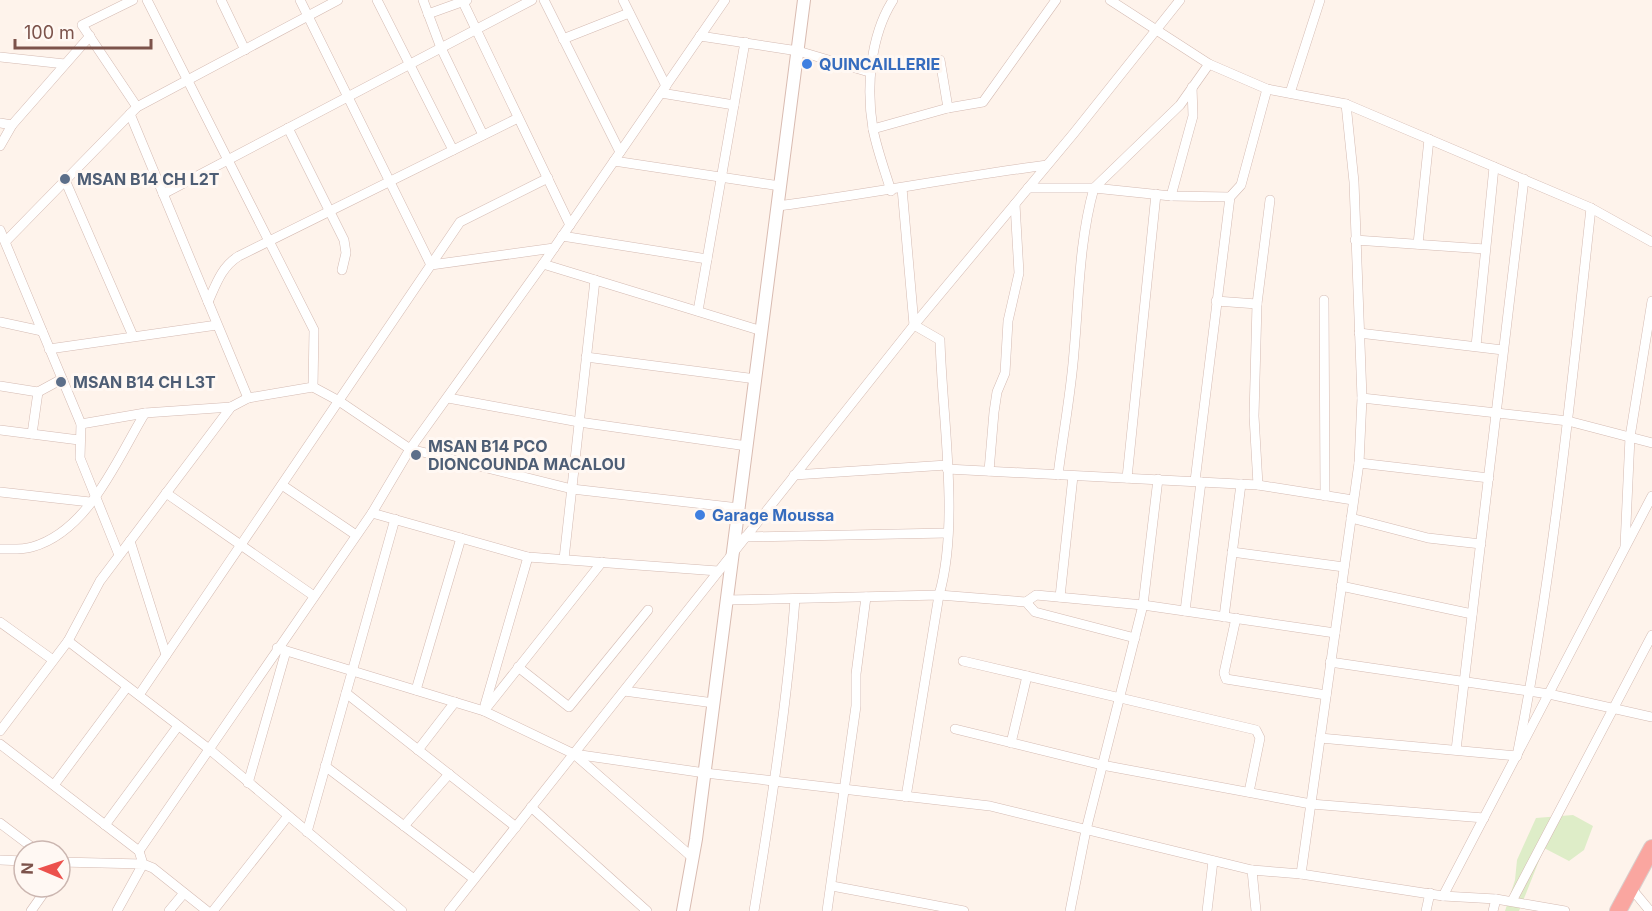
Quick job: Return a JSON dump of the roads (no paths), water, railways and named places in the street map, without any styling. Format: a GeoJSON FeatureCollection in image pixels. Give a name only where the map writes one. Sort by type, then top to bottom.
{"type":"FeatureCollection","features":[{"type":"Feature","properties":{"kind":"highway"},"geometry":{"type":"LineString","coordinates":[[1618,911],[1652,848]]}},
{"type":"Feature","properties":{"kind":"street"},"geometry":{"type":"LineString","coordinates":[[133,0],[82,25],[133,111],[163,194],[248,398]]}},
{"type":"Feature","properties":{"kind":"street"},"geometry":{"type":"LineString","coordinates":[[147,0],[314,330],[313,387]]}},
{"type":"Feature","properties":{"kind":"street"},"geometry":{"type":"LineString","coordinates":[[221,0],[245,50]]}},
{"type":"Feature","properties":{"kind":"street"},"geometry":{"type":"LineString","coordinates":[[300,0],[431,265]]}},
{"type":"Feature","properties":{"kind":"street"},"geometry":{"type":"LineString","coordinates":[[6,242],[133,111],[338,0]]}},
{"type":"Feature","properties":{"kind":"street"},"geometry":{"type":"LineString","coordinates":[[377,0],[453,150]]}},
{"type":"Feature","properties":{"kind":"street"},"geometry":{"type":"LineString","coordinates":[[423,0],[441,48],[483,135]]}},
{"type":"Feature","properties":{"kind":"street"},"geometry":{"type":"LineString","coordinates":[[428,14],[464,0],[570,225]]}},
{"type":"Feature","properties":{"kind":"street"},"geometry":{"type":"LineString","coordinates":[[163,194],[532,0]]}},
{"type":"Feature","properties":{"kind":"street"},"geometry":{"type":"LineString","coordinates":[[544,0],[620,152]]}},
{"type":"Feature","properties":{"kind":"street"},"geometry":{"type":"LineString","coordinates":[[623,0],[663,89]]}},
{"type":"Feature","properties":{"kind":"street"},"geometry":{"type":"LineString","coordinates":[[139,850],[281,650],[314,596],[372,513],[410,449],[543,264],[725,0]]}},
{"type":"Feature","properties":{"kind":"street"},"geometry":{"type":"LineString","coordinates":[[683,911],[705,774],[804,0]]}},
{"type":"Feature","properties":{"kind":"street"},"geometry":{"type":"LineString","coordinates":[[891,191],[873,129],[869,72],[885,11],[892,0]]}},
{"type":"Feature","properties":{"kind":"street"},"geometry":{"type":"LineString","coordinates":[[873,129],[948,108],[983,102],[1056,0]]}},
{"type":"Feature","properties":{"kind":"street"},"geometry":{"type":"LineString","coordinates":[[1110,0],[1209,64],[1267,89],[1346,104],[1591,208],[1652,243]]}},
{"type":"Feature","properties":{"kind":"street"},"geometry":{"type":"LineString","coordinates":[[449,911],[914,324],[1015,204],[1180,0]]}},
{"type":"Feature","properties":{"kind":"street"},"geometry":{"type":"LineString","coordinates":[[1290,93],[1320,0]]}},
{"type":"Feature","properties":{"kind":"street"},"geometry":{"type":"LineString","coordinates":[[563,39],[629,12]]}},
{"type":"Feature","properties":{"kind":"street"},"geometry":{"type":"LineString","coordinates":[[0,146],[12,125],[90,36]]}},
{"type":"Feature","properties":{"kind":"street"},"geometry":{"type":"LineString","coordinates":[[700,36],[798,51],[869,72]]}},
{"type":"Feature","properties":{"kind":"street"},"geometry":{"type":"LineString","coordinates":[[698,311],[745,42]]}},
{"type":"Feature","properties":{"kind":"street"},"geometry":{"type":"LineString","coordinates":[[0,57],[65,64]]}},
{"type":"Feature","properties":{"kind":"street"},"geometry":{"type":"LineString","coordinates":[[940,60],[948,108]]}},
{"type":"Feature","properties":{"kind":"street"},"geometry":{"type":"LineString","coordinates":[[1058,475],[1074,354],[1078,290],[1089,206],[1094,188],[1180,105],[1209,64]]}},
{"type":"Feature","properties":{"kind":"street"},"geometry":{"type":"LineString","coordinates":[[1171,196],[1193,116],[1192,87]]}},
{"type":"Feature","properties":{"kind":"street"},"geometry":{"type":"LineString","coordinates":[[663,89],[734,105]]}},
{"type":"Feature","properties":{"kind":"street"},"geometry":{"type":"LineString","coordinates":[[1185,611],[1216,301],[1230,197],[1241,185],[1267,89]]}},
{"type":"Feature","properties":{"kind":"street"},"geometry":{"type":"LineString","coordinates":[[1301,874],[1359,464],[1362,398],[1354,182],[1346,104]]}},
{"type":"Feature","properties":{"kind":"street"},"geometry":{"type":"LineString","coordinates":[[208,302],[230,261],[518,118]]}},
{"type":"Feature","properties":{"kind":"street"},"geometry":{"type":"LineString","coordinates":[[0,123],[12,125]]}},
{"type":"Feature","properties":{"kind":"street"},"geometry":{"type":"LineString","coordinates":[[288,128],[346,246],[342,270]]}},
{"type":"Feature","properties":{"kind":"street"},"geometry":{"type":"LineString","coordinates":[[1418,244],[1429,139]]}},
{"type":"Feature","properties":{"kind":"street"},"geometry":{"type":"LineString","coordinates":[[614,161],[780,186]]}},
{"type":"Feature","properties":{"kind":"street"},"geometry":{"type":"LineString","coordinates":[[778,206],[891,191],[939,179],[1047,165]]}},
{"type":"Feature","properties":{"kind":"street"},"geometry":{"type":"LineString","coordinates":[[1476,346],[1494,166]]}},
{"type":"Feature","properties":{"kind":"street"},"geometry":{"type":"LineString","coordinates":[[139,695],[460,222],[548,178]]}},
{"type":"Feature","properties":{"kind":"street"},"geometry":{"type":"LineString","coordinates":[[1456,750],[1524,179]]}},
{"type":"Feature","properties":{"kind":"street"},"geometry":{"type":"LineString","coordinates":[[65,180],[133,336]]}},
{"type":"Feature","properties":{"kind":"street"},"geometry":{"type":"LineString","coordinates":[[902,188],[914,324]]}},
{"type":"Feature","properties":{"kind":"street"},"geometry":{"type":"LineString","coordinates":[[1028,188],[1094,188],[1171,196],[1230,197]]}},
{"type":"Feature","properties":{"kind":"street"},"geometry":{"type":"LineString","coordinates":[[1127,478],[1156,194]]}},
{"type":"Feature","properties":{"kind":"street"},"geometry":{"type":"LineString","coordinates":[[1258,485],[1254,416],[1257,304],[1270,200]]}},
{"type":"Feature","properties":{"kind":"street"},"geometry":{"type":"LineString","coordinates":[[989,471],[997,392],[1005,373],[1008,321],[1019,273],[1015,204]]}},
{"type":"Feature","properties":{"kind":"street"},"geometry":{"type":"LineString","coordinates":[[1517,756],[1530,693],[1568,421],[1591,208]]}},
{"type":"Feature","properties":{"kind":"street"},"geometry":{"type":"LineString","coordinates":[[0,230],[81,424],[80,458],[92,500],[119,555]]}},
{"type":"Feature","properties":{"kind":"street"},"geometry":{"type":"LineString","coordinates":[[562,236],[707,259]]}},
{"type":"Feature","properties":{"kind":"street"},"geometry":{"type":"LineString","coordinates":[[1355,240],[1485,249]]}},
{"type":"Feature","properties":{"kind":"street"},"geometry":{"type":"LineString","coordinates":[[431,265],[554,248]]}},
{"type":"Feature","properties":{"kind":"street"},"geometry":{"type":"LineString","coordinates":[[543,264],[762,331]]}},
{"type":"Feature","properties":{"kind":"street"},"geometry":{"type":"LineString","coordinates":[[564,560],[595,280]]}},
{"type":"Feature","properties":{"kind":"street"},"geometry":{"type":"LineString","coordinates":[[1324,300],[1325,496]]}},
{"type":"Feature","properties":{"kind":"street"},"geometry":{"type":"LineString","coordinates":[[1216,301],[1257,304]]}},
{"type":"Feature","properties":{"kind":"street"},"geometry":{"type":"LineString","coordinates":[[1624,551],[1630,437],[1652,301]]}},
{"type":"Feature","properties":{"kind":"street"},"geometry":{"type":"LineString","coordinates":[[0,322],[42,331]]}},
{"type":"Feature","properties":{"kind":"street"},"geometry":{"type":"LineString","coordinates":[[49,349],[217,324]]}},
{"type":"Feature","properties":{"kind":"street"},"geometry":{"type":"LineString","coordinates":[[906,797],[939,595],[946,572],[947,533],[947,467],[940,340],[914,324]]}},
{"type":"Feature","properties":{"kind":"street"},"geometry":{"type":"LineString","coordinates":[[1359,333],[1503,350]]}},
{"type":"Feature","properties":{"kind":"street"},"geometry":{"type":"LineString","coordinates":[[586,357],[756,379]]}},
{"type":"Feature","properties":{"kind":"street"},"geometry":{"type":"LineString","coordinates":[[0,386],[38,392],[62,379]]}},
{"type":"Feature","properties":{"kind":"street"},"geometry":{"type":"LineString","coordinates":[[81,424],[145,413],[231,407],[248,398],[313,387],[339,400],[410,449],[572,489],[739,508]]}},
{"type":"Feature","properties":{"kind":"street"},"geometry":{"type":"LineString","coordinates":[[32,434],[38,392]]}},
{"type":"Feature","properties":{"kind":"street"},"geometry":{"type":"LineString","coordinates":[[448,398],[579,422],[747,446]]}},
{"type":"Feature","properties":{"kind":"street"},"geometry":{"type":"LineString","coordinates":[[1362,398],[1568,421],[1652,443]]}},
{"type":"Feature","properties":{"kind":"street"},"geometry":{"type":"LineString","coordinates":[[0,731],[68,641],[100,581],[231,407]]}},
{"type":"Feature","properties":{"kind":"street"},"geometry":{"type":"LineString","coordinates":[[0,549],[30,548],[64,532],[92,500],[145,413]]}},
{"type":"Feature","properties":{"kind":"street"},"geometry":{"type":"LineString","coordinates":[[0,430],[79,440]]}},
{"type":"Feature","properties":{"kind":"street"},"geometry":{"type":"LineString","coordinates":[[1359,464],[1489,478]]}},
{"type":"Feature","properties":{"kind":"street"},"geometry":{"type":"LineString","coordinates":[[794,475],[947,467],[1258,485],[1353,500]]}},
{"type":"Feature","properties":{"kind":"street"},"geometry":{"type":"LineString","coordinates":[[1060,597],[1073,476]]}},
{"type":"Feature","properties":{"kind":"street"},"geometry":{"type":"LineString","coordinates":[[1070,911],[1086,830],[1143,605],[1158,479]]}},
{"type":"Feature","properties":{"kind":"street"},"geometry":{"type":"LineString","coordinates":[[1224,617],[1241,484]]}},
{"type":"Feature","properties":{"kind":"street"},"geometry":{"type":"LineString","coordinates":[[282,485],[356,535]]}},
{"type":"Feature","properties":{"kind":"street"},"geometry":{"type":"LineString","coordinates":[[0,492],[92,500]]}},
{"type":"Feature","properties":{"kind":"street"},"geometry":{"type":"LineString","coordinates":[[166,493],[314,596]]}},
{"type":"Feature","properties":{"kind":"street"},"geometry":{"type":"LineString","coordinates":[[1443,896],[1652,496]]}},
{"type":"Feature","properties":{"kind":"street"},"geometry":{"type":"LineString","coordinates":[[372,513],[528,557],[718,571]]}},
{"type":"Feature","properties":{"kind":"street"},"geometry":{"type":"LineString","coordinates":[[1351,518],[1428,538],[1481,544]]}},
{"type":"Feature","properties":{"kind":"street"},"geometry":{"type":"LineString","coordinates":[[307,831],[395,519]]}},
{"type":"Feature","properties":{"kind":"street"},"geometry":{"type":"LineString","coordinates":[[745,537],[947,533]]}},
{"type":"Feature","properties":{"kind":"street"},"geometry":{"type":"LineString","coordinates":[[416,690],[461,538]]}},
{"type":"Feature","properties":{"kind":"street"},"geometry":{"type":"LineString","coordinates":[[130,541],[166,655]]}},
{"type":"Feature","properties":{"kind":"street"},"geometry":{"type":"LineString","coordinates":[[1232,552],[1344,567]]}},
{"type":"Feature","properties":{"kind":"street"},"geometry":{"type":"LineString","coordinates":[[484,711],[528,557]]}},
{"type":"Feature","properties":{"kind":"street"},"geometry":{"type":"LineString","coordinates":[[484,711],[602,562]]}},
{"type":"Feature","properties":{"kind":"street"},"geometry":{"type":"LineString","coordinates":[[1341,586],[1472,614]]}},
{"type":"Feature","properties":{"kind":"street"},"geometry":{"type":"LineString","coordinates":[[727,600],[939,595],[1026,602],[1036,595],[1143,605],[1335,633]]}},
{"type":"Feature","properties":{"kind":"street"},"geometry":{"type":"LineString","coordinates":[[827,911],[856,706],[856,674],[866,597]]}},
{"type":"Feature","properties":{"kind":"street"},"geometry":{"type":"LineString","coordinates":[[754,911],[775,782],[778,740],[788,688],[795,599]]}},
{"type":"Feature","properties":{"kind":"street"},"geometry":{"type":"LineString","coordinates":[[1026,602],[1035,612],[1135,638]]}},
{"type":"Feature","properties":{"kind":"street"},"geometry":{"type":"LineString","coordinates":[[518,667],[569,707],[648,610]]}},
{"type":"Feature","properties":{"kind":"street"},"geometry":{"type":"LineString","coordinates":[[1236,618],[1224,673],[1226,679],[1326,695]]}},
{"type":"Feature","properties":{"kind":"street"},"geometry":{"type":"LineString","coordinates":[[0,622],[53,660]]}},
{"type":"Feature","properties":{"kind":"street"},"geometry":{"type":"LineString","coordinates":[[1512,901],[1652,634]]}},
{"type":"Feature","properties":{"kind":"street"},"geometry":{"type":"LineString","coordinates":[[68,641],[209,749],[402,911]]}},
{"type":"Feature","properties":{"kind":"street"},"geometry":{"type":"LineString","coordinates":[[281,650],[484,711],[574,754],[693,858]]}},
{"type":"Feature","properties":{"kind":"street"},"geometry":{"type":"LineString","coordinates":[[248,783],[281,650]]}},
{"type":"Feature","properties":{"kind":"street"},"geometry":{"type":"LineString","coordinates":[[963,661],[1256,730],[1260,738],[1249,792]]}},
{"type":"Feature","properties":{"kind":"street"},"geometry":{"type":"LineString","coordinates":[[1330,662],[1530,693],[1550,694],[1652,717]]}},
{"type":"Feature","properties":{"kind":"street"},"geometry":{"type":"LineString","coordinates":[[1011,743],[1027,676]]}},
{"type":"Feature","properties":{"kind":"street"},"geometry":{"type":"LineString","coordinates":[[54,785],[127,687]]}},
{"type":"Feature","properties":{"kind":"street"},"geometry":{"type":"LineString","coordinates":[[624,691],[714,703]]}},
{"type":"Feature","properties":{"kind":"street"},"geometry":{"type":"LineString","coordinates":[[346,693],[516,827]]}},
{"type":"Feature","properties":{"kind":"street"},"geometry":{"type":"LineString","coordinates":[[418,750],[456,702]]}},
{"type":"Feature","properties":{"kind":"street"},"geometry":{"type":"LineString","coordinates":[[105,825],[178,726]]}},
{"type":"Feature","properties":{"kind":"street"},"geometry":{"type":"LineString","coordinates":[[955,729],[1102,765],[1311,804],[1484,818]]}},
{"type":"Feature","properties":{"kind":"street"},"geometry":{"type":"LineString","coordinates":[[1320,738],[1517,756]]}},
{"type":"Feature","properties":{"kind":"street"},"geometry":{"type":"LineString","coordinates":[[0,744],[139,850],[143,864],[117,911]]}},
{"type":"Feature","properties":{"kind":"street"},"geometry":{"type":"LineString","coordinates":[[574,754],[705,774],[990,806],[1252,870],[1301,874],[1443,896],[1512,901],[1565,911]]}},
{"type":"Feature","properties":{"kind":"street"},"geometry":{"type":"LineString","coordinates":[[325,766],[474,879]]}},
{"type":"Feature","properties":{"kind":"street"},"geometry":{"type":"LineString","coordinates":[[404,826],[449,774]]}},
{"type":"Feature","properties":{"kind":"street"},"geometry":{"type":"LineString","coordinates":[[531,807],[647,911]]}},
{"type":"Feature","properties":{"kind":"street"},"geometry":{"type":"LineString","coordinates":[[213,911],[288,816]]}},
{"type":"Feature","properties":{"kind":"street"},"geometry":{"type":"LineString","coordinates":[[0,823],[21,839]]}},
{"type":"Feature","properties":{"kind":"street"},"geometry":{"type":"LineString","coordinates":[[1207,911],[1214,861]]}},
{"type":"Feature","properties":{"kind":"street"},"geometry":{"type":"LineString","coordinates":[[72,865],[143,864],[153,868],[207,911]]}},
{"type":"Feature","properties":{"kind":"street"},"geometry":{"type":"LineString","coordinates":[[1252,870],[1256,911]]}},
{"type":"Feature","properties":{"kind":"street"},"geometry":{"type":"LineString","coordinates":[[832,886],[911,906],[964,911]]}},
{"type":"Feature","properties":{"kind":"street"},"geometry":{"type":"LineString","coordinates":[[1630,888],[1650,911]]}},
{"type":"Feature","properties":{"kind":"street"},"geometry":{"type":"LineString","coordinates":[[169,911],[184,893]]}},
{"type":"Feature","properties":{"kind":"street"},"geometry":{"type":"LineString","coordinates":[[1426,911],[1430,893]]}},
{"type":"Feature","properties":{"kind":"street"},"geometry":{"type":"LineString","coordinates":[[1493,911],[1496,899]]}},
{"type":"Feature","properties":{"kind":"street"},"geometry":{"type":"LineString","coordinates":[[383,911],[390,902]]}},
{"type":"Feature","properties":{"kind":"place","name":"QUINCAILLERIE"},"geometry":{"type":"Point","coordinates":[807,64]}},
{"type":"Feature","properties":{"kind":"place","name":"MSAN B14 CH L2T"},"geometry":{"type":"Point","coordinates":[65,179]}},
{"type":"Feature","properties":{"kind":"place","name":"MSAN B14 CH L3T"},"geometry":{"type":"Point","coordinates":[61,382]}},
{"type":"Feature","properties":{"kind":"place","name":"MSAN B14 PCO DIONCOUNDA MACALOU"},"geometry":{"type":"Point","coordinates":[416,455]}},
{"type":"Feature","properties":{"kind":"place","name":"Garage Moussa"},"geometry":{"type":"Point","coordinates":[700,515]}}]}
